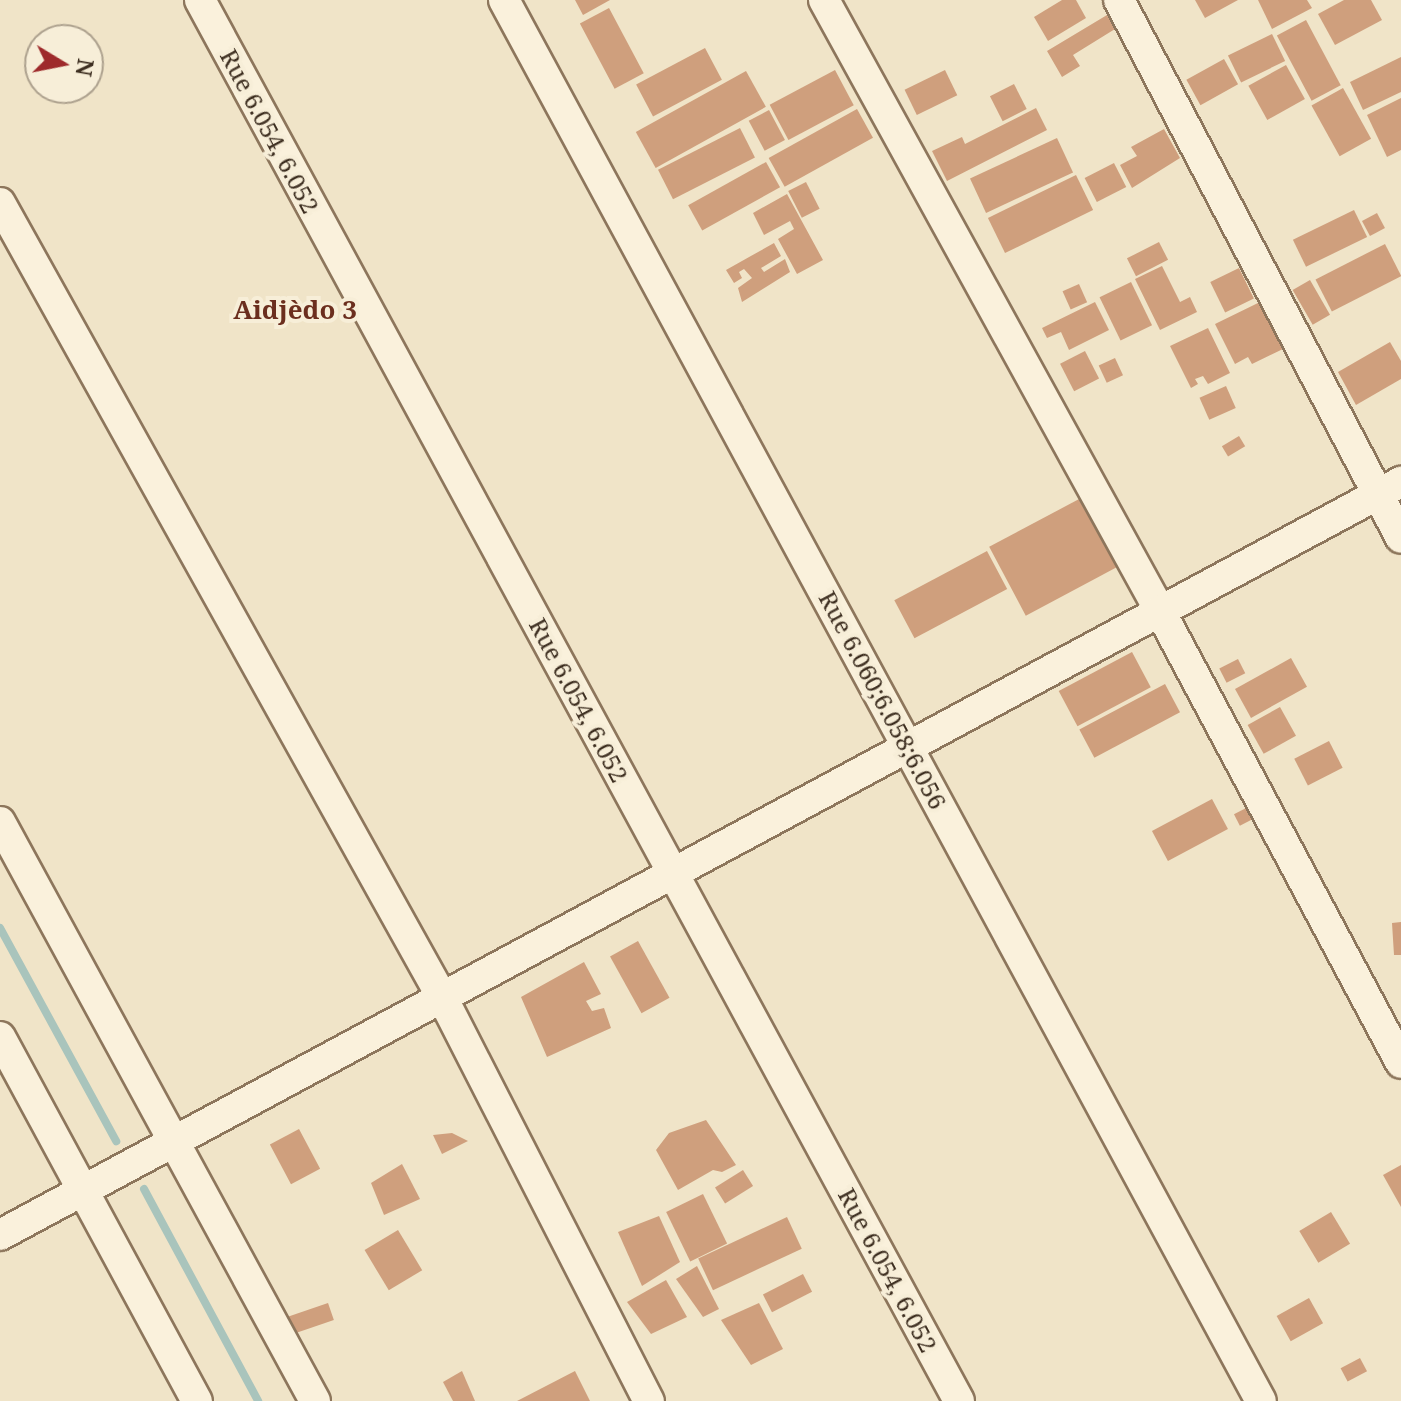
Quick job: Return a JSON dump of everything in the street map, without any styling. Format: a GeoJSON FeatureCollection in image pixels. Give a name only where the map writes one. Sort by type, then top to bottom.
{"type":"FeatureCollection","features":[{"type":"Feature","properties":{"kind":"street","name":"Rue 6.054, 6.052"},"geometry":{"type":"LineString","coordinates":[[200,0],[959,1401]]}},
{"type":"Feature","properties":{"kind":"street","name":"Rue 6.060;6.058;6.056"},"geometry":{"type":"LineString","coordinates":[[504,0],[1261,1401]]}},
{"type":"Feature","properties":{"kind":"street"},"geometry":{"type":"LineString","coordinates":[[824,0],[1160,611],[1401,1063]]}},
{"type":"Feature","properties":{"kind":"street"},"geometry":{"type":"LineString","coordinates":[[1119,0],[1390,488],[1401,538]]}},
{"type":"Feature","properties":{"kind":"street"},"geometry":{"type":"LineString","coordinates":[[0,203],[442,997],[649,1401]]}},
{"type":"Feature","properties":{"kind":"street"},"geometry":{"type":"LineString","coordinates":[[0,1235],[1390,488]]}},
{"type":"Feature","properties":{"kind":"street"},"geometry":{"type":"LineString","coordinates":[[0,822],[165,1146],[315,1401]]}},
{"type":"Feature","properties":{"kind":"street"},"geometry":{"type":"LineString","coordinates":[[0,1037],[94,1185],[197,1401]]}},
{"type":"Feature","properties":{"kind":"building"},"geometry":{"type":"Polygon","coordinates":[[[575,0],[610,0],[583,15],[575,0]]]}},
{"type":"Feature","properties":{"kind":"building"},"geometry":{"type":"Polygon","coordinates":[[[1062,0],[1076,0],[1086,18],[1048,41],[1034,17],[1062,0]]]}},
{"type":"Feature","properties":{"kind":"building"},"geometry":{"type":"Polygon","coordinates":[[[1195,0],[1238,0],[1205,18],[1195,0]]]}},
{"type":"Feature","properties":{"kind":"building"},"geometry":{"type":"Polygon","coordinates":[[[1258,0],[1307,0],[1312,8],[1272,29],[1258,0]]]}},
{"type":"Feature","properties":{"kind":"building"},"geometry":{"type":"Polygon","coordinates":[[[1344,0],[1371,0],[1382,20],[1335,45],[1318,14],[1344,0]]]}},
{"type":"Feature","properties":{"kind":"building"},"geometry":{"type":"Polygon","coordinates":[[[609,8],[644,73],[615,89],[580,23],[609,8]]]}},
{"type":"Feature","properties":{"kind":"building"},"geometry":{"type":"Polygon","coordinates":[[[1107,15],[1115,29],[1073,55],[1080,66],[1062,77],[1047,51],[1107,15]]]}},
{"type":"Feature","properties":{"kind":"building"},"geometry":{"type":"Polygon","coordinates":[[[1306,20],[1341,85],[1312,101],[1277,35],[1306,20]]]}},
{"type":"Feature","properties":{"kind":"building"},"geometry":{"type":"Polygon","coordinates":[[[1272,34],[1285,61],[1241,82],[1228,55],[1272,34]]]}},
{"type":"Feature","properties":{"kind":"building"},"geometry":{"type":"Polygon","coordinates":[[[705,48],[722,80],[653,116],[636,85],[705,48]]]}},
{"type":"Feature","properties":{"kind":"building"},"geometry":{"type":"Polygon","coordinates":[[[1401,57],[1401,92],[1363,110],[1350,82],[1401,57]]]}},
{"type":"Feature","properties":{"kind":"building"},"geometry":{"type":"Polygon","coordinates":[[[1224,59],[1238,84],[1200,105],[1186,80],[1224,59]]]}},
{"type":"Feature","properties":{"kind":"building"},"geometry":{"type":"Polygon","coordinates":[[[1286,65],[1305,99],[1267,120],[1248,86],[1286,65]]]}},
{"type":"Feature","properties":{"kind":"building"},"geometry":{"type":"Polygon","coordinates":[[[835,70],[854,105],[788,140],[770,105],[835,70]]]}},
{"type":"Feature","properties":{"kind":"building"},"geometry":{"type":"Polygon","coordinates":[[[945,70],[957,95],[917,115],[905,90],[945,70]]]}},
{"type":"Feature","properties":{"kind":"building"},"geometry":{"type":"Polygon","coordinates":[[[746,71],[766,107],[656,168],[636,132],[746,71]]]}},
{"type":"Feature","properties":{"kind":"building"},"geometry":{"type":"Polygon","coordinates":[[[1014,84],[1027,109],[1003,121],[990,96],[1014,84]]]}},
{"type":"Feature","properties":{"kind":"building"},"geometry":{"type":"Polygon","coordinates":[[[1343,88],[1371,139],[1340,156],[1312,105],[1343,88]]]}},
{"type":"Feature","properties":{"kind":"building"},"geometry":{"type":"Polygon","coordinates":[[[1401,98],[1401,150],[1387,157],[1367,115],[1401,98]]]}},
{"type":"Feature","properties":{"kind":"building"},"geometry":{"type":"Polygon","coordinates":[[[1036,108],[1047,130],[947,181],[932,151],[962,137],[965,144],[1036,108]]]}},
{"type":"Feature","properties":{"kind":"building"},"geometry":{"type":"Polygon","coordinates":[[[857,109],[873,138],[785,187],[769,158],[857,109]]]}},
{"type":"Feature","properties":{"kind":"building"},"geometry":{"type":"Polygon","coordinates":[[[769,110],[785,140],[765,151],[749,121],[769,110]]]}},
{"type":"Feature","properties":{"kind":"building"},"geometry":{"type":"Polygon","coordinates":[[[740,128],[755,157],[673,199],[658,170],[740,128]]]}},
{"type":"Feature","properties":{"kind":"building"},"geometry":{"type":"Polygon","coordinates":[[[1164,129],[1180,158],[1132,188],[1120,165],[1137,156],[1131,147],[1164,129]]]}},
{"type":"Feature","properties":{"kind":"building"},"geometry":{"type":"Polygon","coordinates":[[[1057,138],[1073,172],[986,213],[970,179],[1057,138]]]}},
{"type":"Feature","properties":{"kind":"building"},"geometry":{"type":"Polygon","coordinates":[[[766,162],[780,187],[702,231],[688,205],[766,162]]]}},
{"type":"Feature","properties":{"kind":"building"},"geometry":{"type":"Polygon","coordinates":[[[1114,163],[1126,187],[1097,202],[1085,178],[1114,163]]]}},
{"type":"Feature","properties":{"kind":"building"},"geometry":{"type":"Polygon","coordinates":[[[1076,175],[1093,210],[1005,253],[988,218],[1076,175]]]}},
{"type":"Feature","properties":{"kind":"building"},"geometry":{"type":"Polygon","coordinates":[[[806,182],[820,209],[802,218],[788,191],[806,182]]]}},
{"type":"Feature","properties":{"kind":"building"},"geometry":{"type":"Polygon","coordinates":[[[787,194],[823,260],[797,274],[778,239],[794,229],[790,221],[764,235],[753,213],[787,194]]]}},
{"type":"Feature","properties":{"kind":"building"},"geometry":{"type":"Polygon","coordinates":[[[1354,210],[1367,237],[1306,267],[1293,240],[1354,210]]]}},
{"type":"Feature","properties":{"kind":"building"},"geometry":{"type":"Polygon","coordinates":[[[1377,213],[1385,228],[1370,236],[1362,221],[1377,213]]]}},
{"type":"Feature","properties":{"kind":"building"},"geometry":{"type":"Polygon","coordinates":[[[1159,242],[1168,260],[1136,276],[1127,258],[1159,242]]]}},
{"type":"Feature","properties":{"kind":"building"},"geometry":{"type":"Polygon","coordinates":[[[774,243],[781,256],[761,268],[764,272],[785,259],[790,272],[742,302],[738,288],[752,278],[744,269],[739,272],[742,278],[734,283],[726,270],[774,243]]]}},
{"type":"Feature","properties":{"kind":"building"},"geometry":{"type":"Polygon","coordinates":[[[1385,244],[1401,276],[1332,311],[1316,279],[1385,244]]]}},
{"type":"Feature","properties":{"kind":"building"},"geometry":{"type":"Polygon","coordinates":[[[1162,266],[1180,302],[1190,297],[1197,312],[1160,330],[1135,279],[1162,266]]]}},
{"type":"Feature","properties":{"kind":"building"},"geometry":{"type":"Polygon","coordinates":[[[1239,268],[1254,299],[1225,313],[1210,282],[1239,268]]]}},
{"type":"Feature","properties":{"kind":"building"},"geometry":{"type":"Polygon","coordinates":[[[1310,280],[1330,315],[1313,325],[1293,290],[1310,280]]]}},
{"type":"Feature","properties":{"kind":"building"},"geometry":{"type":"Polygon","coordinates":[[[1131,282],[1152,325],[1121,340],[1100,297],[1131,282]]]}},
{"type":"Feature","properties":{"kind":"building"},"geometry":{"type":"Polygon","coordinates":[[[1079,284],[1087,302],[1071,310],[1063,291],[1079,284]]]}},
{"type":"Feature","properties":{"kind":"building"},"geometry":{"type":"Polygon","coordinates":[[[1095,302],[1109,330],[1069,350],[1061,332],[1047,338],[1042,328],[1095,302]]]}},
{"type":"Feature","properties":{"kind":"building"},"geometry":{"type":"Polygon","coordinates":[[[1260,302],[1283,349],[1252,364],[1248,357],[1235,364],[1215,324],[1260,302]]]}},
{"type":"Feature","properties":{"kind":"building"},"geometry":{"type":"Polygon","coordinates":[[[1208,328],[1230,373],[1208,384],[1203,376],[1195,379],[1198,384],[1191,388],[1170,346],[1208,328]]]}},
{"type":"Feature","properties":{"kind":"building"},"geometry":{"type":"Polygon","coordinates":[[[1390,342],[1401,361],[1401,379],[1356,405],[1338,372],[1390,342]]]}},
{"type":"Feature","properties":{"kind":"building"},"geometry":{"type":"Polygon","coordinates":[[[1085,351],[1099,379],[1074,391],[1060,364],[1085,351]]]}},
{"type":"Feature","properties":{"kind":"building"},"geometry":{"type":"Polygon","coordinates":[[[1115,358],[1123,375],[1107,383],[1099,366],[1115,358]]]}},
{"type":"Feature","properties":{"kind":"building"},"geometry":{"type":"Polygon","coordinates":[[[1226,386],[1236,408],[1209,420],[1200,398],[1226,386]]]}},
{"type":"Feature","properties":{"kind":"building"},"geometry":{"type":"Polygon","coordinates":[[[1239,436],[1245,446],[1228,457],[1222,446],[1239,436]]]}},
{"type":"Feature","properties":{"kind":"building"},"geometry":{"type":"Polygon","coordinates":[[[1081,498],[1118,567],[1026,616],[989,547],[1081,498]]]}},
{"type":"Feature","properties":{"kind":"building"},"geometry":{"type":"Polygon","coordinates":[[[987,551],[1007,589],[914,638],[894,600],[987,551]]]}},
{"type":"Feature","properties":{"kind":"building"},"geometry":{"type":"Polygon","coordinates":[[[1132,652],[1151,687],[1077,726],[1059,691],[1132,652]]]}},
{"type":"Feature","properties":{"kind":"building"},"geometry":{"type":"Polygon","coordinates":[[[1291,658],[1307,687],[1251,718],[1235,689],[1291,658]]]}},
{"type":"Feature","properties":{"kind":"building"},"geometry":{"type":"Polygon","coordinates":[[[1238,659],[1245,673],[1227,683],[1219,669],[1238,659]]]}},
{"type":"Feature","properties":{"kind":"building"},"geometry":{"type":"Polygon","coordinates":[[[1165,684],[1180,712],[1094,758],[1079,730],[1165,684]]]}},
{"type":"Feature","properties":{"kind":"building"},"geometry":{"type":"Polygon","coordinates":[[[1280,707],[1296,736],[1264,754],[1248,725],[1280,707]]]}},
{"type":"Feature","properties":{"kind":"building"},"geometry":{"type":"Polygon","coordinates":[[[1329,741],[1343,768],[1308,785],[1294,759],[1329,741]]]}},
{"type":"Feature","properties":{"kind":"building"},"geometry":{"type":"Polygon","coordinates":[[[1212,799],[1228,829],[1168,861],[1152,831],[1212,799]]]}},
{"type":"Feature","properties":{"kind":"building"},"geometry":{"type":"Polygon","coordinates":[[[1250,806],[1256,818],[1240,826],[1234,814],[1250,806]]]}},
{"type":"Feature","properties":{"kind":"building"},"geometry":{"type":"Polygon","coordinates":[[[1401,922],[1401,955],[1394,955],[1392,923],[1401,922]]]}},
{"type":"Feature","properties":{"kind":"building"},"geometry":{"type":"Polygon","coordinates":[[[638,941],[670,998],[642,1013],[610,957],[638,941]]]}},
{"type":"Feature","properties":{"kind":"building"},"geometry":{"type":"Polygon","coordinates":[[[584,962],[601,994],[586,1001],[592,1011],[604,1008],[611,1028],[547,1057],[521,997],[584,962]]]}},
{"type":"Feature","properties":{"kind":"building"},"geometry":{"type":"Polygon","coordinates":[[[706,1120],[736,1165],[722,1172],[713,1170],[678,1190],[656,1150],[669,1133],[706,1120]]]}},
{"type":"Feature","properties":{"kind":"building"},"geometry":{"type":"Polygon","coordinates":[[[299,1129],[320,1169],[291,1184],[270,1144],[299,1129]]]}},
{"type":"Feature","properties":{"kind":"building"},"geometry":{"type":"Polygon","coordinates":[[[452,1133],[468,1141],[442,1154],[433,1135],[452,1133]]]}},
{"type":"Feature","properties":{"kind":"building"},"geometry":{"type":"Polygon","coordinates":[[[402,1164],[420,1199],[384,1215],[371,1183],[402,1164]]]}},
{"type":"Feature","properties":{"kind":"building"},"geometry":{"type":"Polygon","coordinates":[[[1401,1165],[1401,1207],[1383,1175],[1401,1165]]]}},
{"type":"Feature","properties":{"kind":"building"},"geometry":{"type":"Polygon","coordinates":[[[743,1170],[753,1186],[725,1204],[715,1187],[743,1170]]]}},
{"type":"Feature","properties":{"kind":"building"},"geometry":{"type":"Polygon","coordinates":[[[703,1194],[727,1243],[690,1261],[666,1212],[703,1194]]]}},
{"type":"Feature","properties":{"kind":"building"},"geometry":{"type":"Polygon","coordinates":[[[1331,1212],[1350,1244],[1318,1263],[1299,1231],[1331,1212]]]}},
{"type":"Feature","properties":{"kind":"building"},"geometry":{"type":"Polygon","coordinates":[[[659,1216],[680,1262],[642,1286],[618,1232],[659,1216]]]}},
{"type":"Feature","properties":{"kind":"building"},"geometry":{"type":"Polygon","coordinates":[[[787,1217],[802,1249],[713,1290],[698,1258],[787,1217]]]}},
{"type":"Feature","properties":{"kind":"building"},"geometry":{"type":"Polygon","coordinates":[[[398,1230],[422,1270],[389,1290],[365,1250],[398,1230]]]}},
{"type":"Feature","properties":{"kind":"building"},"geometry":{"type":"Polygon","coordinates":[[[697,1266],[719,1309],[703,1317],[676,1279],[697,1266]]]}},
{"type":"Feature","properties":{"kind":"building"},"geometry":{"type":"Polygon","coordinates":[[[803,1274],[812,1292],[772,1312],[763,1294],[803,1274]]]}},
{"type":"Feature","properties":{"kind":"building"},"geometry":{"type":"Polygon","coordinates":[[[666,1280],[687,1317],[651,1334],[627,1302],[666,1280]]]}},
{"type":"Feature","properties":{"kind":"building"},"geometry":{"type":"Polygon","coordinates":[[[1309,1298],[1323,1323],[1291,1341],[1277,1316],[1309,1298]]]}},
{"type":"Feature","properties":{"kind":"building"},"geometry":{"type":"Polygon","coordinates":[[[328,1303],[334,1320],[286,1337],[280,1320],[328,1303]]]}},
{"type":"Feature","properties":{"kind":"building"},"geometry":{"type":"Polygon","coordinates":[[[759,1303],[783,1349],[751,1365],[721,1320],[759,1303]]]}},
{"type":"Feature","properties":{"kind":"building"},"geometry":{"type":"Polygon","coordinates":[[[1360,1358],[1367,1371],[1348,1382],[1341,1368],[1360,1358]]]}},
{"type":"Feature","properties":{"kind":"building"},"geometry":{"type":"Polygon","coordinates":[[[462,1371],[475,1401],[453,1401],[443,1382],[462,1371]]]}},
{"type":"Feature","properties":{"kind":"building"},"geometry":{"type":"Polygon","coordinates":[[[575,1371],[590,1401],[517,1401],[575,1371]]]}},
{"type":"Feature","properties":{"kind":"waterway"},"geometry":{"type":"LineString","coordinates":[[0,928],[116,1141]]}},
{"type":"Feature","properties":{"kind":"waterway"},"geometry":{"type":"LineString","coordinates":[[144,1189],[258,1401]]}},
{"type":"Feature","properties":{"kind":"district","name":"Aidjèdo 3"},"geometry":{"type":"Point","coordinates":[295,310]}}]}
